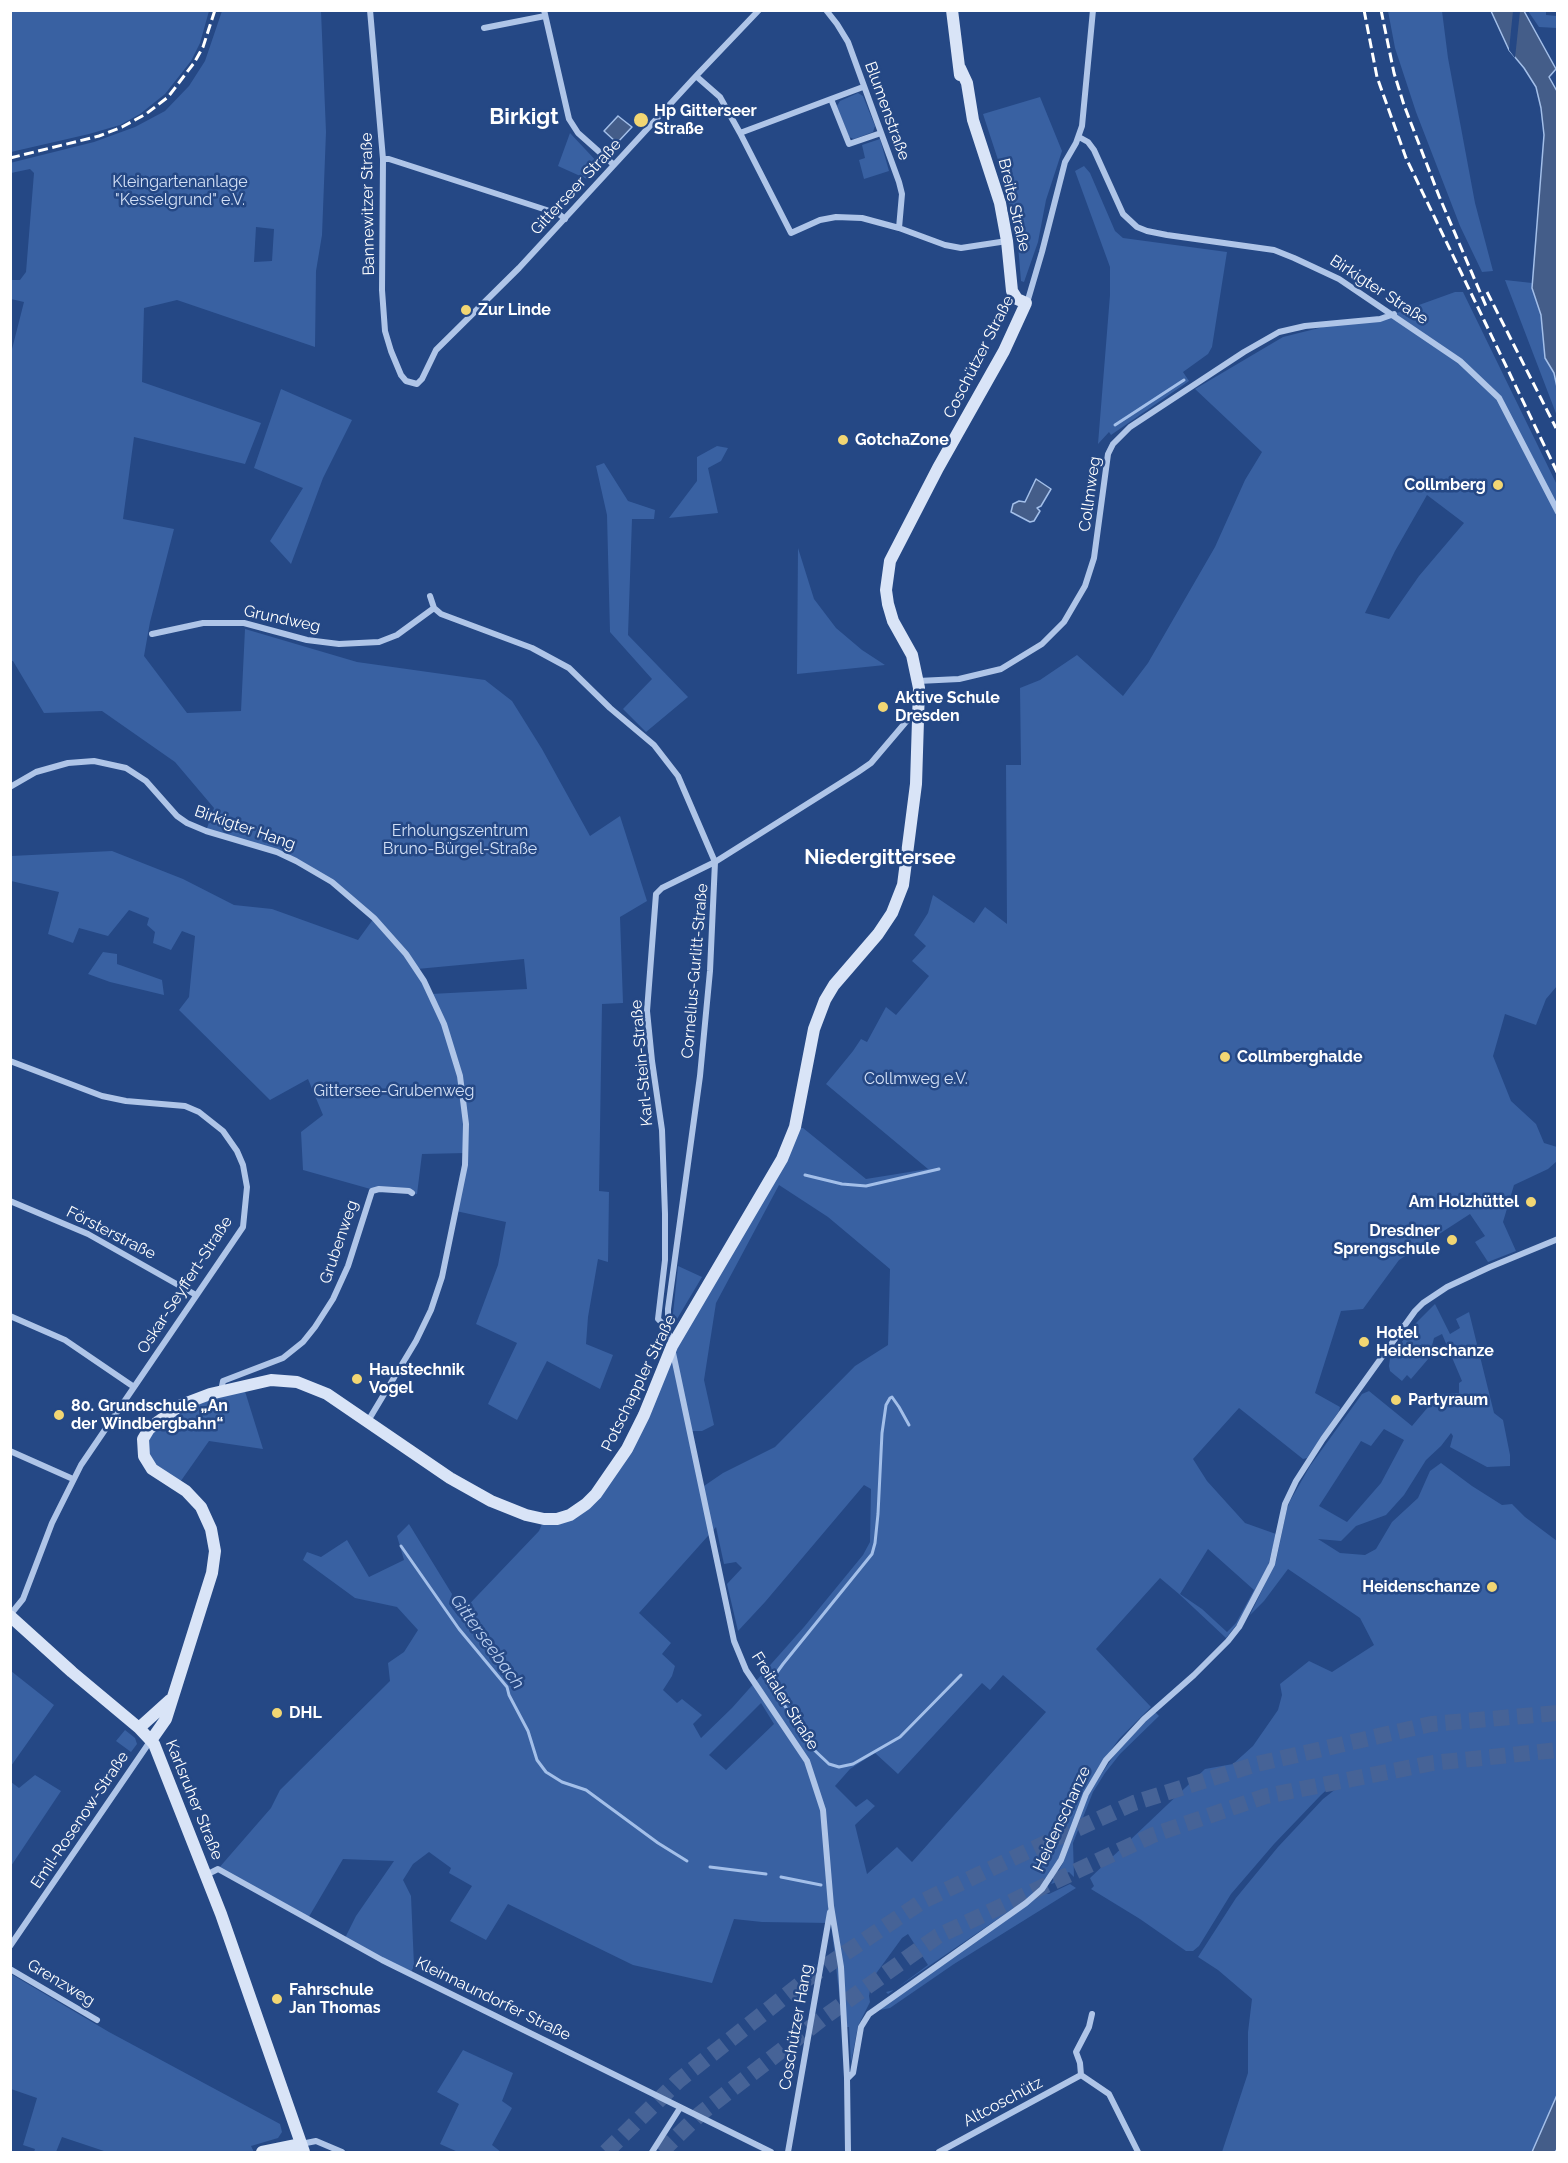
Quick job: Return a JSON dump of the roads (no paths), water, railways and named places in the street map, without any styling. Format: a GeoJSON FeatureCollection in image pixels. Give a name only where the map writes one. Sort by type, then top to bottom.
{"type":"FeatureCollection","features":[{"type":"Feature","properties":{"kind":"street","name":"Bannewitzer Straße"},"geometry":{"type":"LineString","coordinates":[[370,10],[383,159],[382,290],[386,331],[390,351],[401,375],[406,381],[417,384]]}},
{"type":"Feature","properties":{"kind":"street","name":"Gitterseer Straße"},"geometry":{"type":"LineString","coordinates":[[417,384],[422,379],[436,350],[565,219],[759,10]]}},
{"type":"Feature","properties":{"kind":"street","name":"Blumenstraße"},"geometry":{"type":"LineString","coordinates":[[826,10],[848,42],[902,195],[899,228]]}},
{"type":"Feature","properties":{"kind":"street","name":"Breite Straße"},"geometry":{"type":"LineString","coordinates":[[952,10],[961,89],[970,109],[1000,203],[1008,241],[1012,291],[1017,299],[1026,303]]}},
{"type":"Feature","properties":{"kind":"street","name":"Coschützer Straße"},"geometry":{"type":"LineString","coordinates":[[915,668],[912,655],[893,621],[888,604],[886,590],[890,561],[938,468],[1004,351],[1026,303],[1042,252],[1065,162],[1078,137],[1085,112],[1093,10]]}},
{"type":"Feature","properties":{"kind":"street"},"geometry":{"type":"LineString","coordinates":[[484,28],[544,13],[569,119],[578,133],[614,165]]}},
{"type":"Feature","properties":{"kind":"street"},"geometry":{"type":"LineString","coordinates":[[696,76],[720,97],[791,233],[820,220],[836,217],[862,218],[899,228],[945,245],[962,248],[1008,241]]}},
{"type":"Feature","properties":{"kind":"street"},"geometry":{"type":"LineString","coordinates":[[740,133],[863,87]]}},
{"type":"Feature","properties":{"kind":"street"},"geometry":{"type":"LineString","coordinates":[[831,99],[849,144],[881,133]]}},
{"type":"Feature","properties":{"kind":"street","name":"Birkigter Straße"},"geometry":{"type":"LineString","coordinates":[[1078,137],[1088,142],[1094,150],[1123,214],[1137,227],[1167,235],[1274,250],[1330,274],[1394,314],[1460,361],[1485,382],[1499,398],[1557,512]]}},
{"type":"Feature","properties":{"kind":"street"},"geometry":{"type":"LineString","coordinates":[[383,159],[559,213],[565,219]]}},
{"type":"Feature","properties":{"kind":"street","name":"Collmweg"},"geometry":{"type":"LineString","coordinates":[[918,681],[960,679],[1001,669],[1042,644],[1064,622],[1080,596],[1094,558],[1108,454],[1113,444],[1130,427],[1279,332],[1305,326],[1380,319],[1394,314]]}},
{"type":"Feature","properties":{"kind":"street"},"geometry":{"type":"LineString","coordinates":[[430,596],[434,608]]}},
{"type":"Feature","properties":{"kind":"street","name":"Grundweg"},"geometry":{"type":"LineString","coordinates":[[152,634],[203,622],[244,623],[307,640],[339,644],[379,642],[397,635],[434,608]]}},
{"type":"Feature","properties":{"kind":"street","name":"Cornelius-Gurlitt-Straße"},"geometry":{"type":"LineString","coordinates":[[434,608],[441,614],[538,651],[576,673],[610,708],[654,745],[678,776],[716,862],[710,971],[700,1076],[668,1309],[668,1329],[672,1346]]}},
{"type":"Feature","properties":{"kind":"street","name":"Potschappler Straße"},"geometry":{"type":"LineString","coordinates":[[152,1739],[162,1727],[212,1573],[215,1551],[206,1516],[195,1499],[152,1469],[144,1456],[142,1445],[149,1430],[171,1412],[195,1399],[223,1391],[271,1380],[297,1382],[327,1394],[450,1478],[491,1501],[532,1517],[544,1519],[563,1518],[586,1504],[619,1462],[644,1415],[672,1346],[782,1160],[795,1127],[814,1029],[825,1000],[834,985],[878,934],[898,899],[903,885],[909,845],[917,772],[918,681],[915,668]]}},
{"type":"Feature","properties":{"kind":"street","name":"Karl-Stein-Straße"},"geometry":{"type":"LineString","coordinates":[[668,1329],[658,1319],[664,1260],[662,1130],[647,1011],[656,894],[662,888],[716,862],[862,770],[909,719],[918,719]]}},
{"type":"Feature","properties":{"kind":"street","name":"Birkigter Hang"},"geometry":{"type":"LineString","coordinates":[[10,787],[36,772],[68,763],[94,761],[117,765],[133,771],[146,781],[177,816],[187,823],[277,852],[314,870],[332,882],[364,909],[396,943],[424,981],[438,1008],[453,1047],[465,1110],[465,1165],[442,1278],[431,1310],[367,1422]]}},
{"type":"Feature","properties":{"kind":"street","name":"Oskar-Seyffert-Straße"},"geometry":{"type":"LineString","coordinates":[[10,1061],[93,1093],[112,1098],[166,1103],[191,1108],[212,1120],[227,1136],[241,1158],[246,1178],[247,1197],[244,1222],[240,1233],[93,1445],[73,1479],[52,1523],[23,1599],[10,1616]]}},
{"type":"Feature","properties":{"kind":"street","name":"Grubenweg"},"geometry":{"type":"LineString","coordinates":[[223,1391],[223,1381],[283,1358],[303,1342],[315,1328],[333,1299],[348,1266],[372,1191],[379,1189],[412,1193]]}},
{"type":"Feature","properties":{"kind":"street","name":"Försterstraße"},"geometry":{"type":"LineString","coordinates":[[10,1201],[88,1234],[196,1295]]}},
{"type":"Feature","properties":{"kind":"street","name":"Heidenschanze"},"geometry":{"type":"LineString","coordinates":[[847,2078],[853,2073],[861,2027],[869,2014],[1026,1903],[1042,1888],[1061,1860],[1086,1794],[1106,1760],[1144,1719],[1194,1675],[1239,1627],[1272,1564],[1282,1516],[1294,1485],[1323,1439],[1415,1311],[1447,1287],[1557,1239]]}},
{"type":"Feature","properties":{"kind":"street"},"geometry":{"type":"LineString","coordinates":[[10,1316],[65,1340],[134,1387]]}},
{"type":"Feature","properties":{"kind":"street","name":"Freitaler Straße"},"geometry":{"type":"LineString","coordinates":[[672,1346],[734,1641],[746,1670],[807,1761],[821,1804],[831,1906],[842,1967],[849,2149]]}},
{"type":"Feature","properties":{"kind":"street"},"geometry":{"type":"LineString","coordinates":[[10,1451],[73,1479]]}},
{"type":"Feature","properties":{"kind":"street","name":"Karlsruher Straße"},"geometry":{"type":"LineString","coordinates":[[10,1616],[152,1739],[221,1914],[302,2148]]}},
{"type":"Feature","properties":{"kind":"street","name":"Potschappler Straße"},"geometry":{"type":"LineString","coordinates":[[139,1728],[171,1699]]}},
{"type":"Feature","properties":{"kind":"street","name":"Emil-Rosenow-Straße"},"geometry":{"type":"LineString","coordinates":[[10,1946],[152,1739]]}},
{"type":"Feature","properties":{"kind":"street","name":"Kleinnaundorfer Straße"},"geometry":{"type":"LineString","coordinates":[[206,1875],[218,1869],[360,1949],[771,2152]]}},
{"type":"Feature","properties":{"kind":"street","name":"Coschützer Hang"},"geometry":{"type":"LineString","coordinates":[[788,2152],[831,1906]]}},
{"type":"Feature","properties":{"kind":"street","name":"Grenzweg"},"geometry":{"type":"LineString","coordinates":[[10,1969],[97,2020]]}},
{"type":"Feature","properties":{"kind":"street"},"geometry":{"type":"LineString","coordinates":[[1092,2014],[1087,2033],[1076,2052],[1081,2075],[1109,2094],[1138,2152]]}},
{"type":"Feature","properties":{"kind":"street","name":"Altcoschütz"},"geometry":{"type":"LineString","coordinates":[[939,2152],[1081,2075]]}},
{"type":"Feature","properties":{"kind":"street"},"geometry":{"type":"LineString","coordinates":[[652,2152],[680,2108]]}},
{"type":"Feature","properties":{"kind":"street"},"geometry":{"type":"LineString","coordinates":[[262,2152],[302,2148],[315,2140],[342,2152]]}},
{"type":"Feature","properties":{"kind":"street"},"geometry":{"type":"LineString","coordinates":[[849,2149],[855,2152]]}},
{"type":"Feature","properties":{"kind":"waterway"},"geometry":{"type":"LineString","coordinates":[[1115,425],[1184,380]]}},
{"type":"Feature","properties":{"kind":"waterway"},"geometry":{"type":"LineString","coordinates":[[805,1175],[842,1184],[866,1186],[939,1169]]}},
{"type":"Feature","properties":{"kind":"waterway"},"geometry":{"type":"LineString","coordinates":[[909,1425],[892,1397],[890,1398],[886,1405],[882,1433],[878,1514],[872,1554],[783,1664],[775,1675],[774,1684],[776,1692],[811,1747],[829,1764],[839,1767],[853,1764],[900,1737],[961,1675]]}},
{"type":"Feature","properties":{"kind":"waterway","name":"Gitterseebach"},"geometry":{"type":"LineString","coordinates":[[401,1546],[459,1629],[507,1687],[528,1731],[537,1760],[546,1772],[562,1782],[586,1790],[658,1843],[687,1861]]}},
{"type":"Feature","properties":{"kind":"waterway","name":"Gitterseebach"},"geometry":{"type":"LineString","coordinates":[[710,1867],[766,1874]]}},
{"type":"Feature","properties":{"kind":"waterway","name":"Gitterseebach"},"geometry":{"type":"LineString","coordinates":[[781,1877],[821,1885]]}},
{"type":"Feature","properties":{"kind":"tunnel"},"geometry":{"type":"LineString","coordinates":[[606,2152],[678,2081],[808,1978],[923,1901],[1026,1852],[1134,1803],[1257,1764],[1431,1724],[1558,1713]]}},
{"type":"Feature","properties":{"kind":"tunnel"},"geometry":{"type":"LineString","coordinates":[[661,2152],[700,2114],[823,2018],[938,1936],[1153,1835],[1266,1796],[1433,1763],[1558,1750]]}},
{"type":"Feature","properties":{"kind":"railway"},"geometry":{"type":"LineString","coordinates":[[10,158],[99,136],[146,114],[168,97],[194,63],[203,47],[215,10]]}},
{"type":"Feature","properties":{"kind":"railway"},"geometry":{"type":"LineString","coordinates":[[1364,10],[1377,77],[1406,158],[1558,474]]}},
{"type":"Feature","properties":{"kind":"railway"},"geometry":{"type":"LineString","coordinates":[[1381,10],[1394,73],[1404,105],[1439,196],[1486,306]]}},
{"type":"Feature","properties":{"kind":"railway"},"geometry":{"type":"LineString","coordinates":[[1487,292],[1556,428]]}},
{"type":"Feature","properties":{"kind":"place","name":"Hp Gitterseer Straße"},"geometry":{"type":"Point","coordinates":[641,120]}},
{"type":"Feature","properties":{"kind":"place","name":"Zur Linde"},"geometry":{"type":"Point","coordinates":[466,310]}},
{"type":"Feature","properties":{"kind":"place","name":"GotchaZone"},"geometry":{"type":"Point","coordinates":[843,440]}},
{"type":"Feature","properties":{"kind":"place","name":"Collmberg"},"geometry":{"type":"Point","coordinates":[1498,485]}},
{"type":"Feature","properties":{"kind":"place","name":"Aktive Schule Dresden"},"geometry":{"type":"Point","coordinates":[883,707]}},
{"type":"Feature","properties":{"kind":"place","name":"Collmberghalde"},"geometry":{"type":"Point","coordinates":[1225,1057]}},
{"type":"Feature","properties":{"kind":"place","name":"Am Holzhüttel"},"geometry":{"type":"Point","coordinates":[1531,1202]}},
{"type":"Feature","properties":{"kind":"place","name":"Dresdner Sprengschule"},"geometry":{"type":"Point","coordinates":[1452,1240]}},
{"type":"Feature","properties":{"kind":"place","name":"Hotel Heidenschanze"},"geometry":{"type":"Point","coordinates":[1364,1342]}},
{"type":"Feature","properties":{"kind":"place","name":"Haustechnik Vogel"},"geometry":{"type":"Point","coordinates":[357,1379]}},
{"type":"Feature","properties":{"kind":"place","name":"Partyraum"},"geometry":{"type":"Point","coordinates":[1396,1400]}},
{"type":"Feature","properties":{"kind":"place","name":"80. Grundschule „An der Windbergbahn“"},"geometry":{"type":"Point","coordinates":[59,1415]}},
{"type":"Feature","properties":{"kind":"place","name":"Heidenschanze"},"geometry":{"type":"Point","coordinates":[1492,1587]}},
{"type":"Feature","properties":{"kind":"place","name":"DHL"},"geometry":{"type":"Point","coordinates":[277,1713]}},
{"type":"Feature","properties":{"kind":"place","name":"Fahrschule Jan Thomas"},"geometry":{"type":"Point","coordinates":[277,1999]}},
{"type":"Feature","properties":{"kind":"district","name":"Birkigt"},"geometry":{"type":"Point","coordinates":[524,117]}},
{"type":"Feature","properties":{"kind":"district","name":"Niedergittersee"},"geometry":{"type":"Point","coordinates":[880,858]}},
{"type":"Feature","properties":{"kind":"park label","name":"Kleingartenanlage \"Kesselgrund\" e.V."},"geometry":{"type":"Point","coordinates":[180,191]}},
{"type":"Feature","properties":{"kind":"park label","name":"Erholungszentrum Bruno-Bürgel-Straße"},"geometry":{"type":"Point","coordinates":[460,840]}},
{"type":"Feature","properties":{"kind":"park label","name":"Collmweg e.V."},"geometry":{"type":"Point","coordinates":[916,1079]}},
{"type":"Feature","properties":{"kind":"park label","name":"Gittersee-Grubenweg"},"geometry":{"type":"Point","coordinates":[394,1091]}}]}
